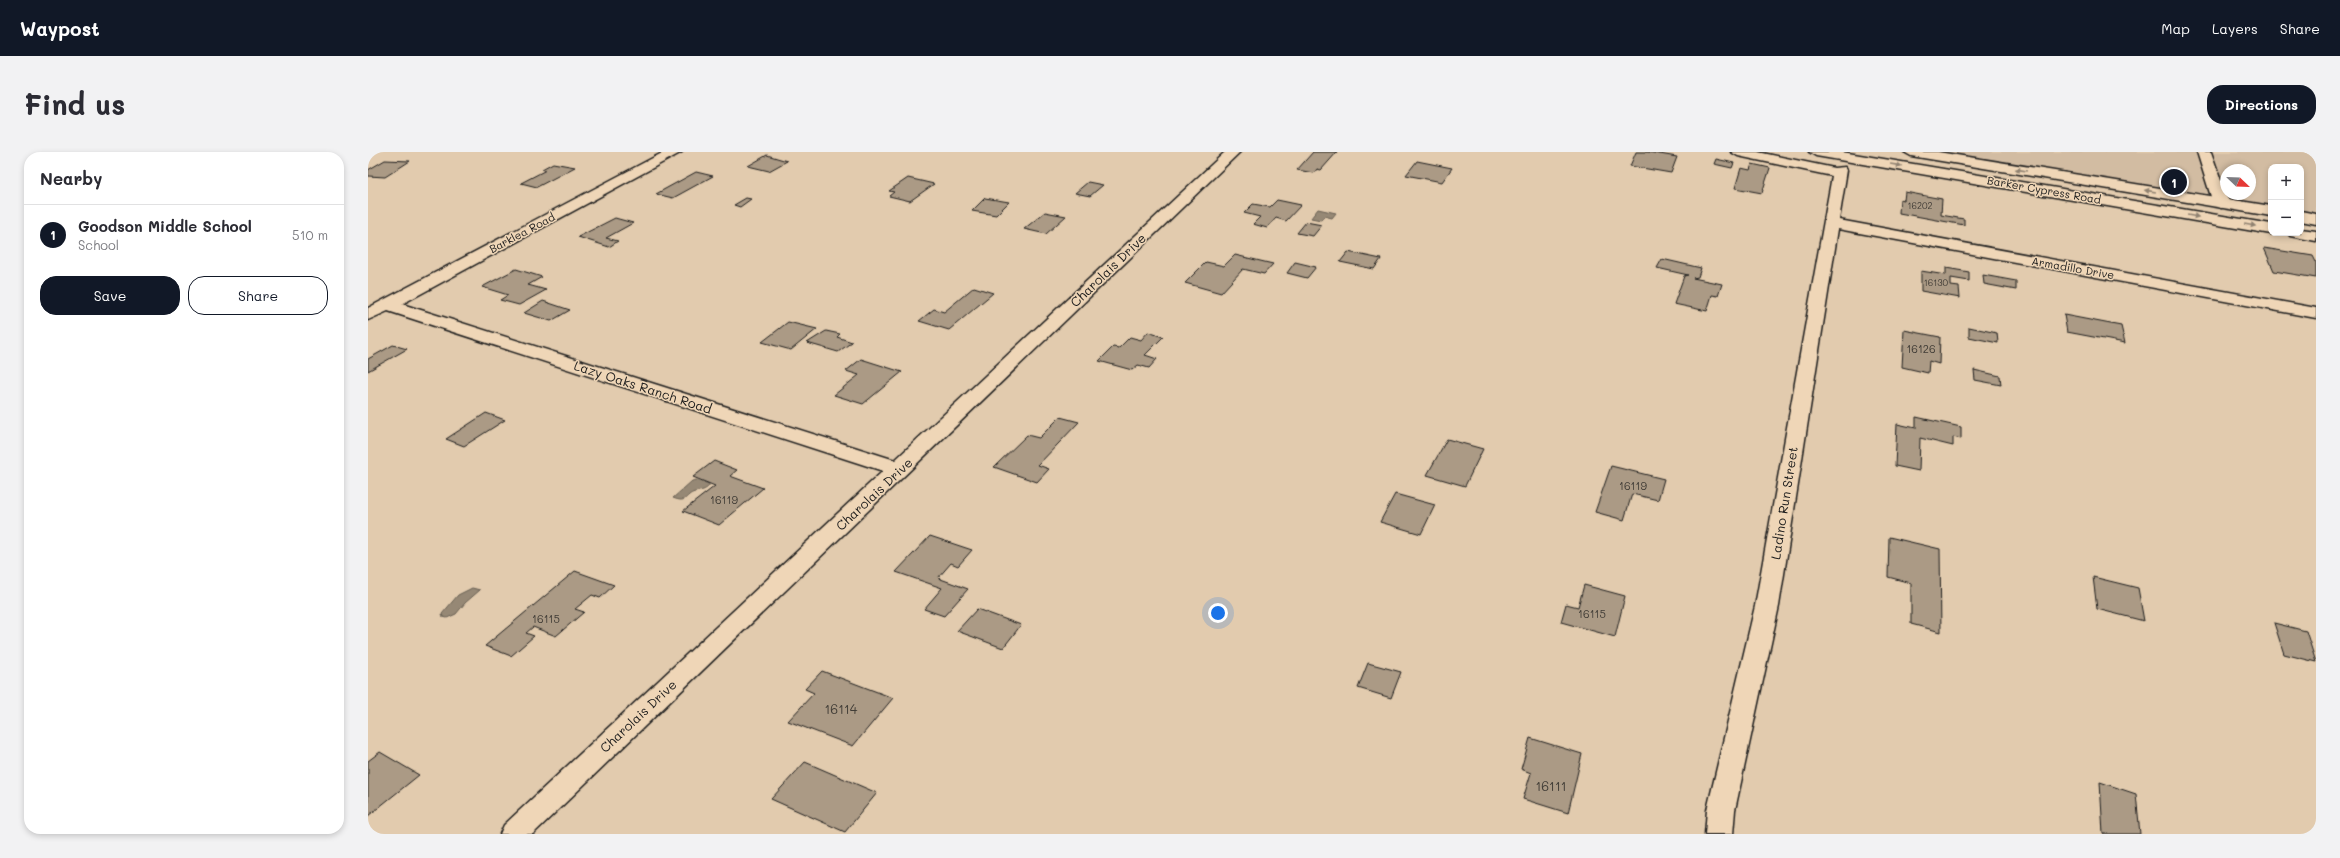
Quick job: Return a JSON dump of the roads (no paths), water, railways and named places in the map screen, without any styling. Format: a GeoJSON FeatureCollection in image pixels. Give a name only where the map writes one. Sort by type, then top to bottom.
{"type":"FeatureCollection","features":[{"type":"Feature","properties":{"kind":"main road","name":"Barker Cypress Road"},"geometry":{"type":"LineString","coordinates":[[1816,152],[2268,229]]}},
{"type":"Feature","properties":{"kind":"main road","name":"Barker Cypress Road"},"geometry":{"type":"LineString","coordinates":[[1911,152],[1940,154],[2268,211]]}},
{"type":"Feature","properties":{"kind":"main road"},"geometry":{"type":"LineString","coordinates":[[1940,154],[1940,173]]}},
{"type":"Feature","properties":{"kind":"main road"},"geometry":{"type":"LineString","coordinates":[[2221,203],[2228,222]]}},
{"type":"Feature","properties":{"kind":"main road"},"geometry":{"type":"LineString","coordinates":[[2304,217],[2316,219]]}},
{"type":"Feature","properties":{"kind":"main road"},"geometry":{"type":"LineString","coordinates":[[2304,234],[2316,236]]}},
{"type":"Feature","properties":{"kind":"street","name":"Barklea Road"},"geometry":{"type":"LineString","coordinates":[[368,315],[675,152]]}},
{"type":"Feature","properties":{"kind":"street","name":"Charolais Drive"},"geometry":{"type":"LineString","coordinates":[[514,834],[1233,152]]}},
{"type":"Feature","properties":{"kind":"street","name":"Ladino Run Street"},"geometry":{"type":"LineString","coordinates":[[1719,834],[1721,810],[1767,606],[1830,223],[1840,172],[1738,152]]}},
{"type":"Feature","properties":{"kind":"street"},"geometry":{"type":"LineString","coordinates":[[2204,152],[2221,203]]}},
{"type":"Feature","properties":{"kind":"street","name":"Armadillo Drive"},"geometry":{"type":"LineString","coordinates":[[1830,223],[2316,313]]}},
{"type":"Feature","properties":{"kind":"street","name":"Lazy Oaks Ranch Road"},"geometry":{"type":"LineString","coordinates":[[387,305],[900,469]]}},
{"type":"Feature","properties":{"kind":"place","name":"Goodson Middle School"},"geometry":{"type":"Point","coordinates":[2174,182]}}]}
